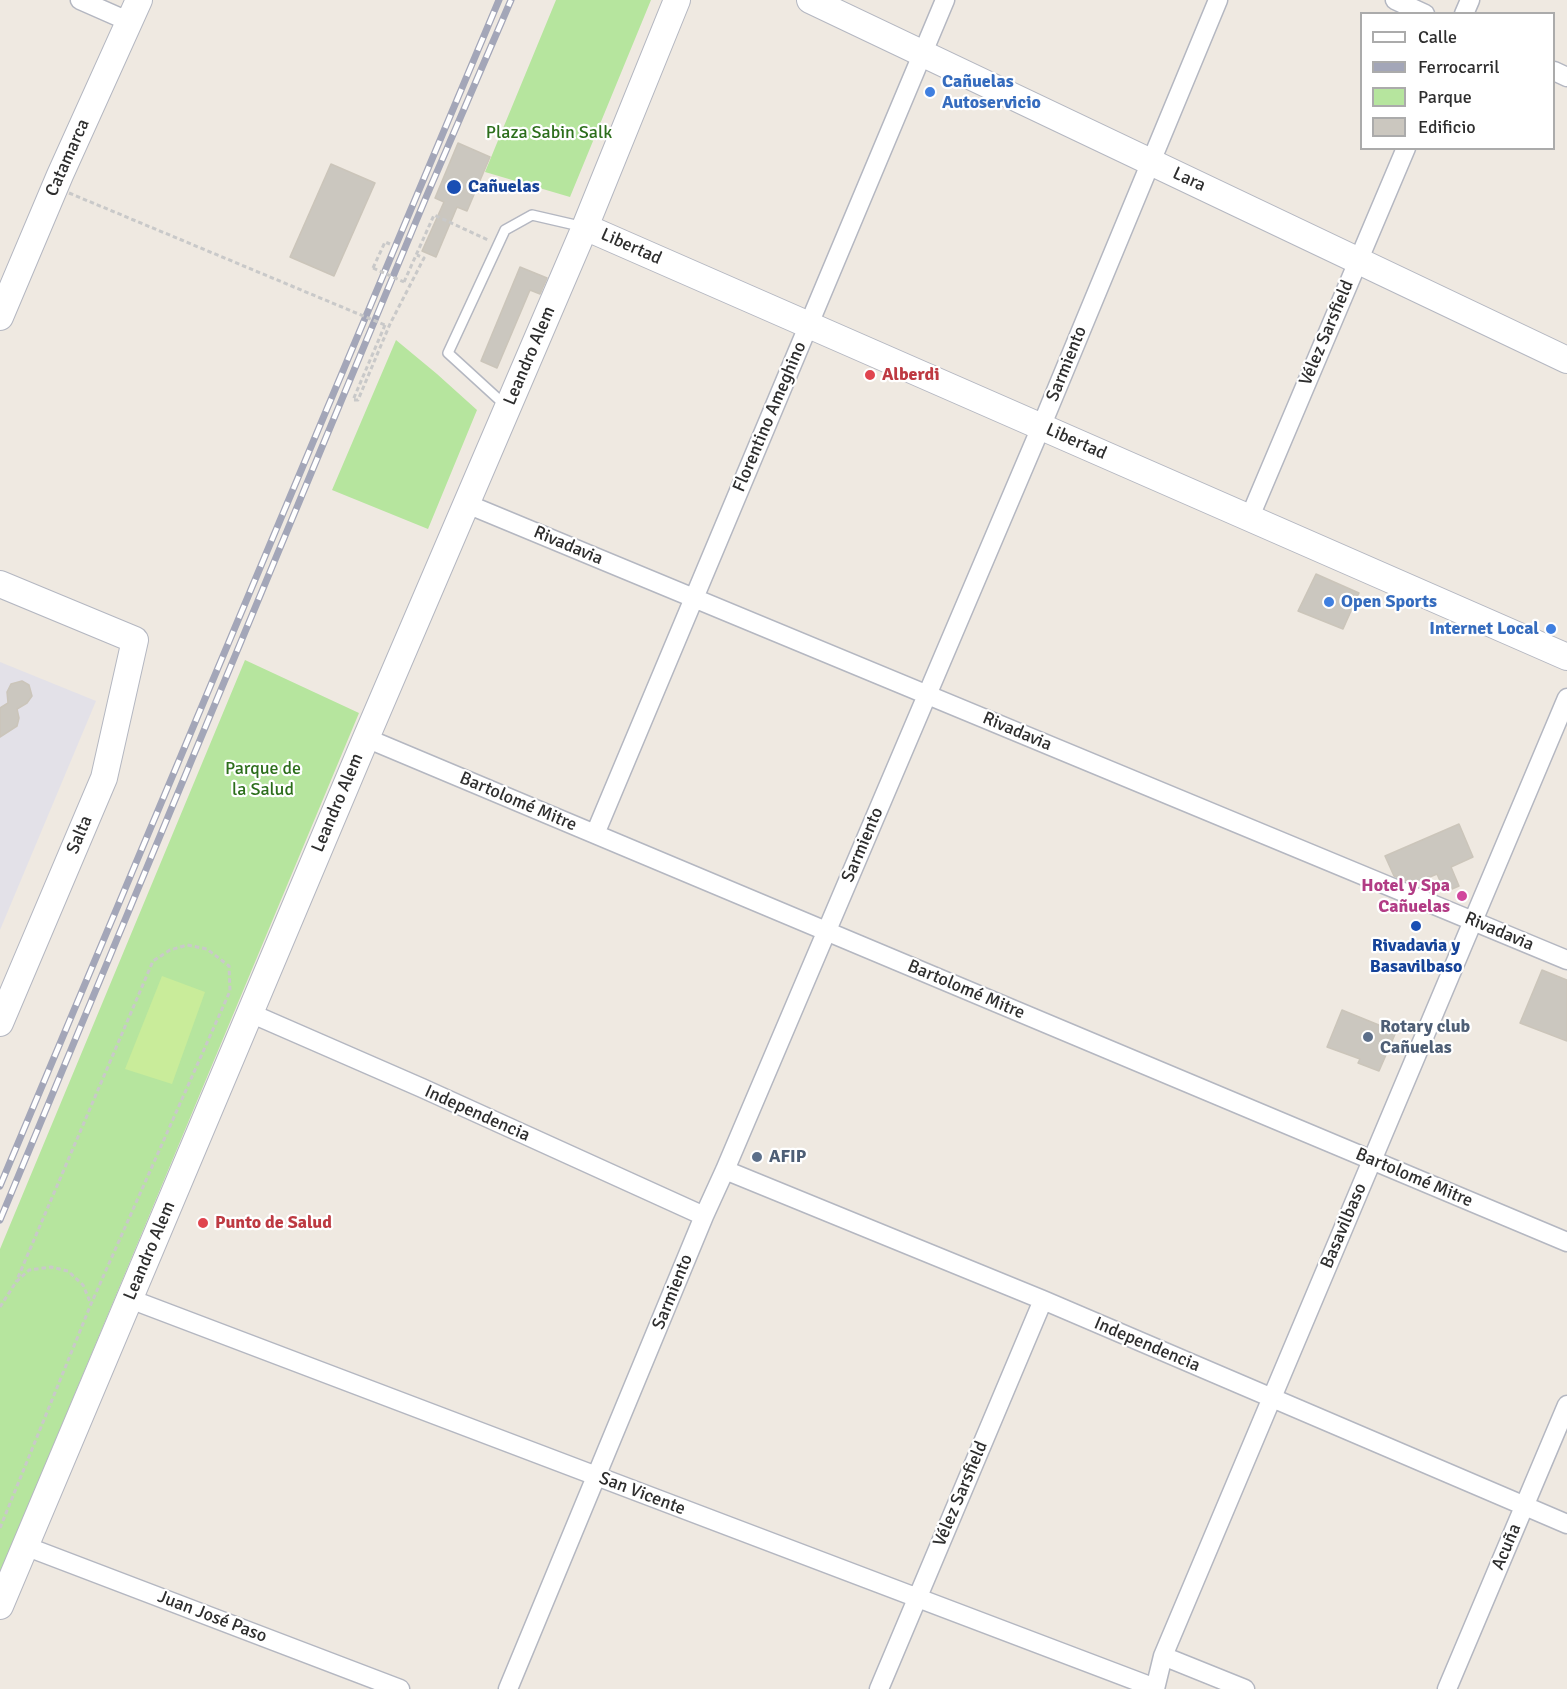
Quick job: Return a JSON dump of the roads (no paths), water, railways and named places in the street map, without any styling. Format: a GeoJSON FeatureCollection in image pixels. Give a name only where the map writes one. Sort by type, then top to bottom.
{"type":"FeatureCollection","features":[{"type":"Feature","properties":{"kind":"street"},"geometry":{"type":"LineString","coordinates":[[80,0],[135,11]]}},
{"type":"Feature","properties":{"kind":"street","name":"Leandro Alem"},"geometry":{"type":"LineString","coordinates":[[0,1606],[366,738],[585,227],[677,0]]}},
{"type":"Feature","properties":{"kind":"street","name":"Lara"},"geometry":{"type":"LineString","coordinates":[[810,0],[1567,360]]}},
{"type":"Feature","properties":{"kind":"street","name":"Florentino Ameghino"},"geometry":{"type":"LineString","coordinates":[[595,834],[945,0]]}},
{"type":"Feature","properties":{"kind":"street","name":"Sarmiento"},"geometry":{"type":"LineString","coordinates":[[508,1689],[704,1216],[1041,427],[1218,0]]}},
{"type":"Feature","properties":{"kind":"street"},"geometry":{"type":"LineString","coordinates":[[1395,0],[1421,12]]}},
{"type":"Feature","properties":{"kind":"street","name":"Catamarca"},"geometry":{"type":"LineString","coordinates":[[0,317],[60,175],[135,11]]}},
{"type":"Feature","properties":{"kind":"street","name":"Vélez Sarsfield"},"geometry":{"type":"LineString","coordinates":[[1249,519],[1405,150]]}},
{"type":"Feature","properties":{"kind":"street","name":"Libertad"},"geometry":{"type":"LineString","coordinates":[[585,227],[1567,657]]}},
{"type":"Feature","properties":{"kind":"street","name":"Rivadavia"},"geometry":{"type":"LineString","coordinates":[[467,504],[1567,960]]}},
{"type":"Feature","properties":{"kind":"street","name":"Salta"},"geometry":{"type":"LineString","coordinates":[[0,584],[135,640],[104,778],[0,1023]]}},
{"type":"Feature","properties":{"kind":"street","name":"Basavilbaso"},"geometry":{"type":"LineString","coordinates":[[1155,1689],[1163,1656],[1567,698]]}},
{"type":"Feature","properties":{"kind":"street","name":"Bartolomé Mitre"},"geometry":{"type":"LineString","coordinates":[[366,738],[1567,1242]]}},
{"type":"Feature","properties":{"kind":"street","name":"Independencia"},"geometry":{"type":"LineString","coordinates":[[250,1013],[704,1216]]}},
{"type":"Feature","properties":{"kind":"street","name":"Independencia"},"geometry":{"type":"LineString","coordinates":[[725,1170],[1043,1300],[1567,1524]]}},
{"type":"Feature","properties":{"kind":"street","name":"San Vicente"},"geometry":{"type":"LineString","coordinates":[[130,1299],[1155,1689]]}},
{"type":"Feature","properties":{"kind":"street","name":"Vélez Sarsfield"},"geometry":{"type":"LineString","coordinates":[[879,1689],[1043,1300]]}},
{"type":"Feature","properties":{"kind":"street","name":"Acuña"},"geometry":{"type":"LineString","coordinates":[[1447,1689],[1567,1405]]}},
{"type":"Feature","properties":{"kind":"street","name":"Juan José Paso"},"geometry":{"type":"LineString","coordinates":[[25,1545],[400,1689]]}},
{"type":"Feature","properties":{"kind":"street"},"geometry":{"type":"LineString","coordinates":[[1163,1656],[1245,1689]]}},
{"type":"Feature","properties":{"kind":"lane"},"geometry":{"type":"LineString","coordinates":[[508,408],[448,353],[505,230],[532,215],[585,227]]}},
{"type":"Feature","properties":{"kind":"railway"},"geometry":{"type":"LineString","coordinates":[[0,1186],[499,0]]}},
{"type":"Feature","properties":{"kind":"railway"},"geometry":{"type":"LineString","coordinates":[[0,1220],[427,195],[511,0]]}},
{"type":"Feature","properties":{"kind":"place","name":"Cañuelas Autoservicio"},"geometry":{"type":"Point","coordinates":[930,92]}},
{"type":"Feature","properties":{"kind":"place","name":"Cañuelas"},"geometry":{"type":"Point","coordinates":[454,187]}},
{"type":"Feature","properties":{"kind":"place","name":"Alberdi"},"geometry":{"type":"Point","coordinates":[870,375]}},
{"type":"Feature","properties":{"kind":"place","name":"Open Sports"},"geometry":{"type":"Point","coordinates":[1329,602]}},
{"type":"Feature","properties":{"kind":"place","name":"Internet Local"},"geometry":{"type":"Point","coordinates":[1551,629]}},
{"type":"Feature","properties":{"kind":"place","name":"Hotel y Spa Cañuelas"},"geometry":{"type":"Point","coordinates":[1462,896]}},
{"type":"Feature","properties":{"kind":"place","name":"Rivadavia y Basavilbaso"},"geometry":{"type":"Point","coordinates":[1416,926]}},
{"type":"Feature","properties":{"kind":"place","name":"Rotary club Cañuelas"},"geometry":{"type":"Point","coordinates":[1368,1037]}},
{"type":"Feature","properties":{"kind":"place","name":"AFIP"},"geometry":{"type":"Point","coordinates":[757,1157]}},
{"type":"Feature","properties":{"kind":"place","name":"Punto de Salud"},"geometry":{"type":"Point","coordinates":[203,1223]}},
{"type":"Feature","properties":{"kind":"park label","name":"Plaza Sabin Salk"},"geometry":{"type":"Point","coordinates":[549,133]}},
{"type":"Feature","properties":{"kind":"park label","name":"Parque de la Salud"},"geometry":{"type":"Point","coordinates":[263,779]}}]}
